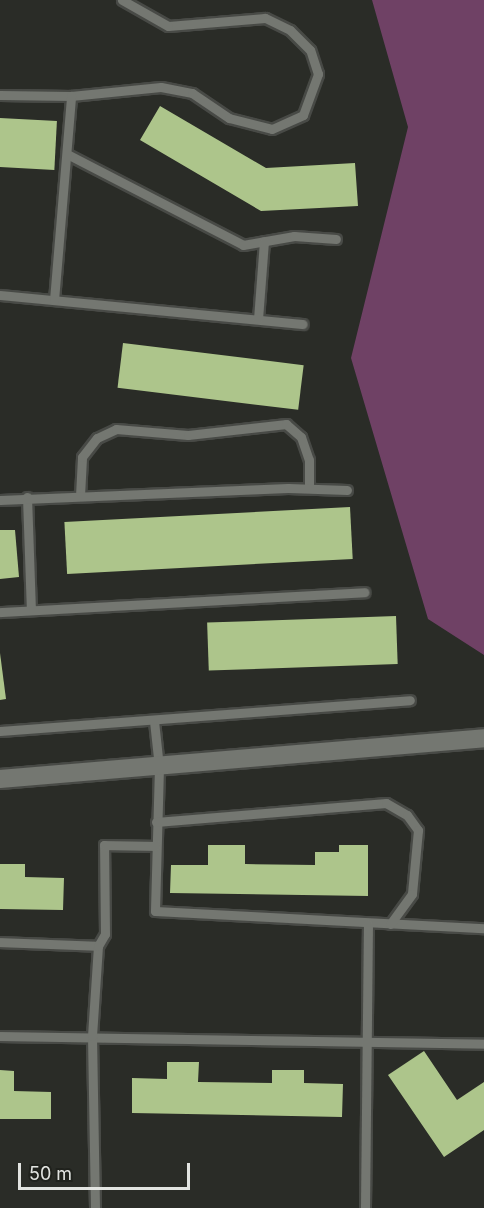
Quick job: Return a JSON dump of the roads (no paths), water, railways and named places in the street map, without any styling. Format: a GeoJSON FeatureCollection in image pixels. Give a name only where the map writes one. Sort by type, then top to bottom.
{"type":"FeatureCollection","features":[{"type":"Feature","properties":{"kind":"street"},"geometry":{"type":"LineString","coordinates":[[0,779],[484,738]]}},
{"type":"Feature","properties":{"kind":"lane"},"geometry":{"type":"LineString","coordinates":[[0,94],[72,96],[161,87],[192,93],[229,118],[272,129],[303,115],[318,74],[310,50],[290,30],[265,18],[168,26],[122,0]]}},
{"type":"Feature","properties":{"kind":"lane"},"geometry":{"type":"LineString","coordinates":[[54,300],[72,96]]}},
{"type":"Feature","properties":{"kind":"lane"},"geometry":{"type":"LineString","coordinates":[[67,154],[243,245],[294,236],[336,239]]}},
{"type":"Feature","properties":{"kind":"lane"},"geometry":{"type":"LineString","coordinates":[[258,319],[264,241]]}},
{"type":"Feature","properties":{"kind":"lane"},"geometry":{"type":"LineString","coordinates":[[0,295],[303,324]]}},
{"type":"Feature","properties":{"kind":"lane"},"geometry":{"type":"LineString","coordinates":[[80,496],[82,457],[97,438],[116,429],[188,435],[286,424],[301,437],[306,452],[309,488]]}},
{"type":"Feature","properties":{"kind":"lane"},"geometry":{"type":"LineString","coordinates":[[0,500],[27,497],[309,488],[347,490]]}},
{"type":"Feature","properties":{"kind":"lane"},"geometry":{"type":"LineString","coordinates":[[27,497],[31,610]]}},
{"type":"Feature","properties":{"kind":"lane"},"geometry":{"type":"LineString","coordinates":[[0,612],[364,592]]}},
{"type":"Feature","properties":{"kind":"lane"},"geometry":{"type":"LineString","coordinates":[[0,731],[410,700]]}},
{"type":"Feature","properties":{"kind":"lane"},"geometry":{"type":"LineString","coordinates":[[154,721],[159,767],[155,846],[155,911],[368,924],[484,928]]}},
{"type":"Feature","properties":{"kind":"lane"},"geometry":{"type":"LineString","coordinates":[[156,822],[386,803],[407,815],[418,830],[412,894],[390,924]]}},
{"type":"Feature","properties":{"kind":"lane"},"geometry":{"type":"LineString","coordinates":[[95,1208],[92,1035],[98,946],[105,934],[104,845],[155,846]]}},
{"type":"Feature","properties":{"kind":"lane"},"geometry":{"type":"LineString","coordinates":[[365,1208],[368,924]]}},
{"type":"Feature","properties":{"kind":"lane"},"geometry":{"type":"LineString","coordinates":[[0,942],[98,946]]}},
{"type":"Feature","properties":{"kind":"lane"},"geometry":{"type":"LineString","coordinates":[[0,1035],[484,1044]]}}]}
